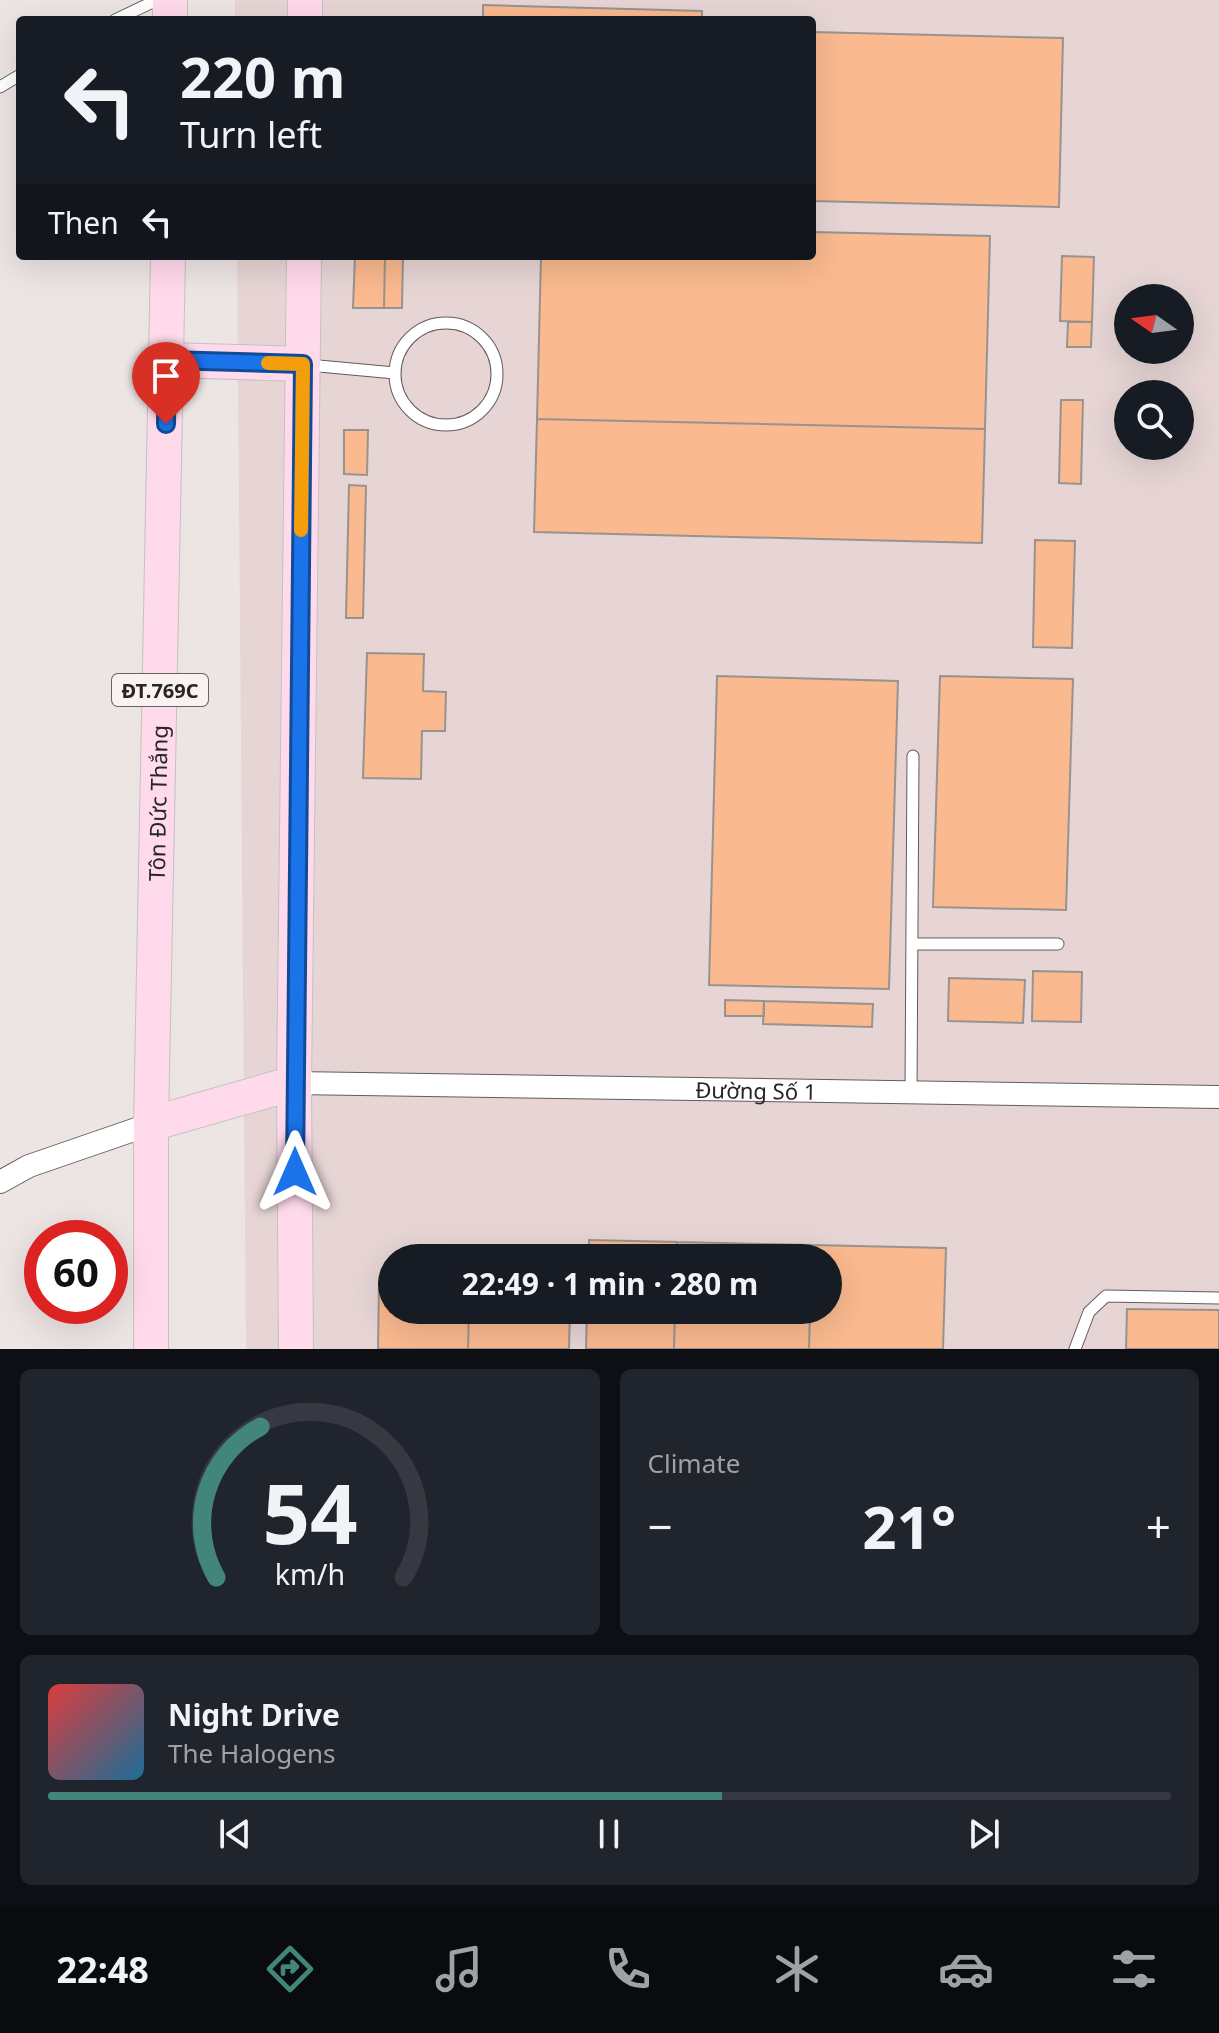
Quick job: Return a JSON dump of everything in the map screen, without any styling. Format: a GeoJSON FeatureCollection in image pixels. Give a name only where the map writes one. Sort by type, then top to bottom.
{"type":"FeatureCollection","features":[{"type":"Feature","properties":{"kind":"main road","name":"Tôn Đức Thắng"},"geometry":{"type":"LineString","coordinates":[[151,1349],[151,1124],[168,260]]}},
{"type":"Feature","properties":{"kind":"main road"},"geometry":{"type":"LineString","coordinates":[[296,1349],[294,1083],[304,260]]}},
{"type":"Feature","properties":{"kind":"main road"},"geometry":{"type":"LineString","coordinates":[[167,360],[303,364]]}},
{"type":"Feature","properties":{"kind":"main road"},"geometry":{"type":"LineString","coordinates":[[151,1124],[294,1083]]}},
{"type":"Feature","properties":{"kind":"street","name":"Đường Số 1"},"geometry":{"type":"LineString","coordinates":[[294,1083],[1219,1097]]}},
{"type":"Feature","properties":{"kind":"street"},"geometry":{"type":"LineString","coordinates":[[0,1182],[29,1166],[151,1124]]}},
{"type":"Feature","properties":{"kind":"lane"},"geometry":{"type":"LineString","coordinates":[[123,16],[157,0]]}},
{"type":"Feature","properties":{"kind":"lane"},"geometry":{"type":"LineString","coordinates":[[447,322],[460,324],[482,338],[491,349],[497,374],[490,400],[481,411],[471,418],[445,425],[420,418],[409,409],[396,387],[395,373],[397,360],[410,337],[433,324],[447,322]]}},
{"type":"Feature","properties":{"kind":"lane"},"geometry":{"type":"LineString","coordinates":[[303,364],[395,373]]}},
{"type":"Feature","properties":{"kind":"lane"},"geometry":{"type":"LineString","coordinates":[[911,1092],[913,756]]}},
{"type":"Feature","properties":{"kind":"lane"},"geometry":{"type":"LineString","coordinates":[[912,944],[1058,944]]}},
{"type":"Feature","properties":{"kind":"lane"},"geometry":{"type":"LineString","coordinates":[[1075,1349],[1089,1312],[1106,1296],[1219,1298]]}},
{"type":"Feature","properties":{"kind":"shaded area"},"geometry":{"type":"Polygon","coordinates":[[[235,0],[1219,0],[1219,1349],[246,1349],[237,260],[816,260],[816,16],[235,16],[235,0]]]}},
{"type":"Feature","properties":{"kind":"building"},"geometry":{"type":"Polygon","coordinates":[[[483,5],[702,11],[702,16],[483,16],[483,5]]]}},
{"type":"Feature","properties":{"kind":"building"},"geometry":{"type":"Polygon","coordinates":[[[816,32],[1063,38],[1059,207],[816,201],[816,32]]]}},
{"type":"Feature","properties":{"kind":"building"},"geometry":{"type":"Polygon","coordinates":[[[816,232],[990,236],[985,429],[537,419],[541,260],[816,260],[816,232]]]}},
{"type":"Feature","properties":{"kind":"building"},"geometry":{"type":"Polygon","coordinates":[[[1062,256],[1094,257],[1092,322],[1060,321],[1062,256]]]}},
{"type":"Feature","properties":{"kind":"building"},"geometry":{"type":"Polygon","coordinates":[[[355,260],[385,260],[384,308],[353,308],[355,260]]]}},
{"type":"Feature","properties":{"kind":"building"},"geometry":{"type":"Polygon","coordinates":[[[385,260],[403,260],[402,308],[384,308],[385,260]]]}},
{"type":"Feature","properties":{"kind":"building"},"geometry":{"type":"Polygon","coordinates":[[[1068,322],[1092,322],[1091,347],[1067,347],[1068,322]]]}},
{"type":"Feature","properties":{"kind":"building"},"geometry":{"type":"Polygon","coordinates":[[[1061,400],[1083,400],[1081,484],[1059,483],[1061,400]]]}},
{"type":"Feature","properties":{"kind":"building"},"geometry":{"type":"Polygon","coordinates":[[[537,419],[985,429],[982,543],[534,532],[537,419]]]}},
{"type":"Feature","properties":{"kind":"building"},"geometry":{"type":"Polygon","coordinates":[[[344,430],[368,430],[367,475],[344,474],[344,430]]]}},
{"type":"Feature","properties":{"kind":"building"},"geometry":{"type":"Polygon","coordinates":[[[349,485],[366,486],[363,618],[346,618],[349,485]]]}},
{"type":"Feature","properties":{"kind":"building"},"geometry":{"type":"Polygon","coordinates":[[[1035,540],[1075,541],[1072,648],[1033,647],[1035,540]]]}},
{"type":"Feature","properties":{"kind":"building"},"geometry":{"type":"Polygon","coordinates":[[[367,653],[424,654],[423,691],[446,692],[445,731],[422,731],[421,779],[363,778],[367,653]]]}},
{"type":"Feature","properties":{"kind":"building"},"geometry":{"type":"Polygon","coordinates":[[[717,676],[898,681],[889,989],[709,985],[717,676]]]}},
{"type":"Feature","properties":{"kind":"building"},"geometry":{"type":"Polygon","coordinates":[[[940,676],[1073,679],[1066,910],[933,907],[940,676]]]}},
{"type":"Feature","properties":{"kind":"building"},"geometry":{"type":"Polygon","coordinates":[[[1033,971],[1082,972],[1081,1022],[1032,1021],[1033,971]]]}},
{"type":"Feature","properties":{"kind":"building"},"geometry":{"type":"Polygon","coordinates":[[[949,978],[1025,980],[1023,1023],[948,1021],[949,978]]]}},
{"type":"Feature","properties":{"kind":"building"},"geometry":{"type":"Polygon","coordinates":[[[725,1000],[764,1001],[764,1016],[725,1016],[725,1000]]]}},
{"type":"Feature","properties":{"kind":"building"},"geometry":{"type":"Polygon","coordinates":[[[764,1001],[873,1004],[872,1027],[763,1024],[764,1001]]]}},
{"type":"Feature","properties":{"kind":"building"},"geometry":{"type":"Polygon","coordinates":[[[589,1240],[677,1242],[677,1244],[589,1244],[589,1240]]]}},
{"type":"Feature","properties":{"kind":"building"},"geometry":{"type":"Polygon","coordinates":[[[677,1242],[767,1244],[677,1244],[677,1242]]]}},
{"type":"Feature","properties":{"kind":"building"},"geometry":{"type":"Polygon","coordinates":[[[842,1246],[946,1248],[943,1349],[809,1349],[810,1324],[842,1324],[842,1246]]]}},
{"type":"Feature","properties":{"kind":"building"},"geometry":{"type":"Polygon","coordinates":[[[1127,1309],[1219,1310],[1219,1349],[1126,1349],[1127,1309]]]}},
{"type":"Feature","properties":{"kind":"building"},"geometry":{"type":"Polygon","coordinates":[[[378,1324],[469,1324],[468,1349],[378,1349],[378,1324]]]}},
{"type":"Feature","properties":{"kind":"building"},"geometry":{"type":"Polygon","coordinates":[[[469,1324],[570,1324],[569,1349],[468,1349],[469,1324]]]}},
{"type":"Feature","properties":{"kind":"building"},"geometry":{"type":"Polygon","coordinates":[[[587,1324],[675,1324],[674,1349],[586,1349],[587,1324]]]}},
{"type":"Feature","properties":{"kind":"building"},"geometry":{"type":"Polygon","coordinates":[[[675,1324],[810,1324],[809,1349],[674,1349],[675,1324]]]}},
{"type":"Feature","properties":{"kind":"slow traffic"},"geometry":{"type":"LineString","coordinates":[[268,363],[303,364],[301,530]]}},
{"type":"Feature","properties":{"kind":"route"},"geometry":{"type":"LineString","coordinates":[[166,424],[167,360],[303,364],[295,1172]]}}]}
